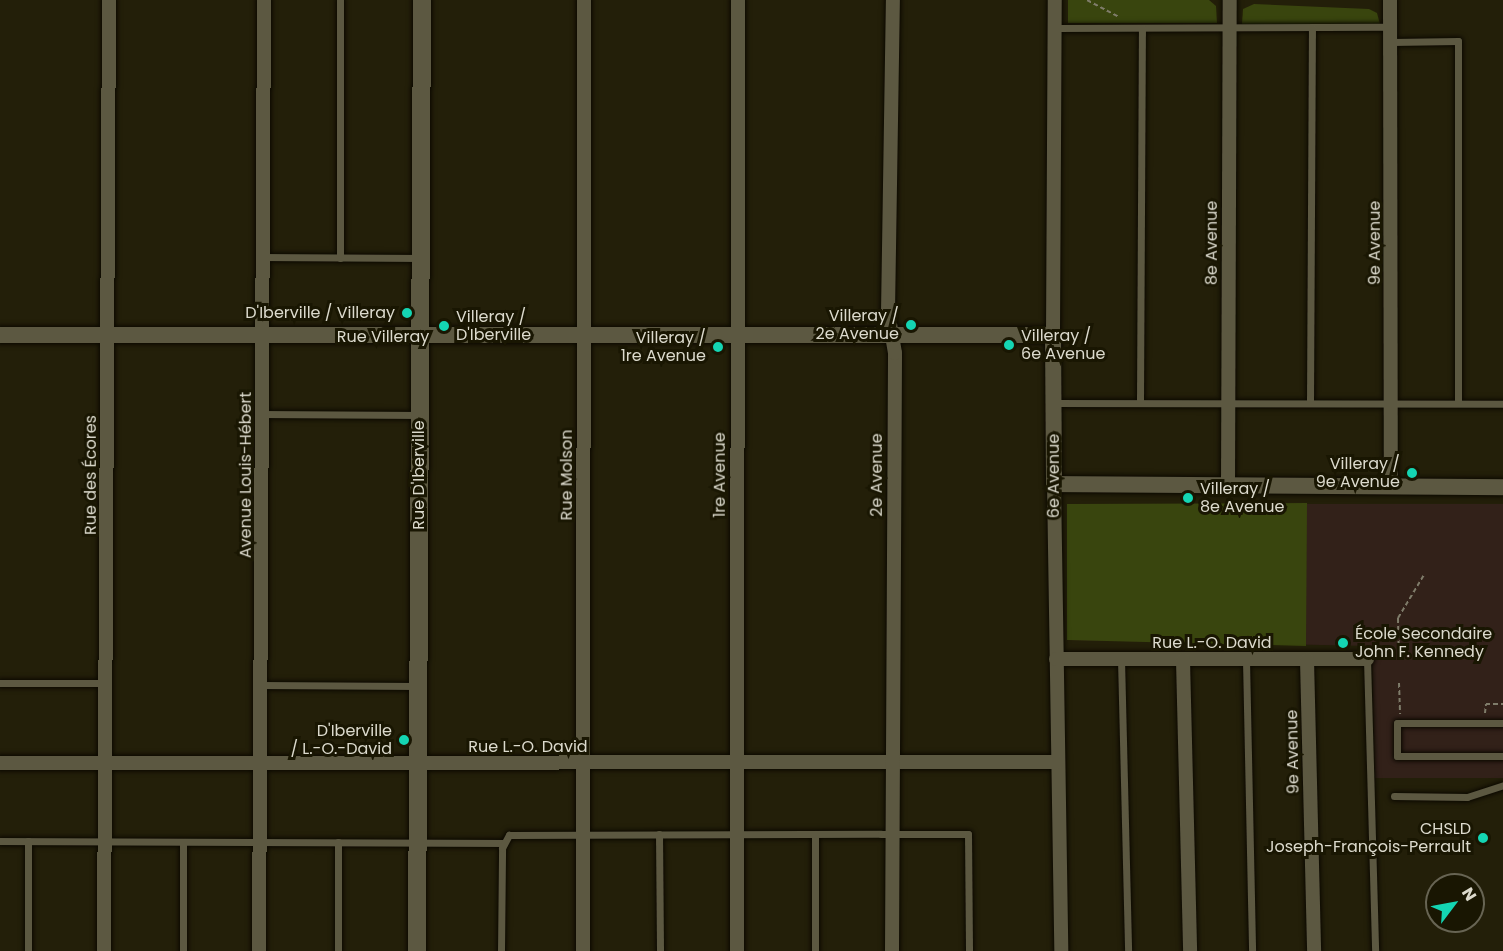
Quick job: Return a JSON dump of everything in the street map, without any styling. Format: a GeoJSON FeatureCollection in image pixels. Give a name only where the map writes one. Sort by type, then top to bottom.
{"type":"FeatureCollection","features":[{"type":"Feature","properties":{"kind":"main road","name":"Rue D'Iberville"},"geometry":{"type":"LineString","coordinates":[[417,951],[422,0]]}},
{"type":"Feature","properties":{"kind":"street","name":"Rue des Écores"},"geometry":{"type":"LineString","coordinates":[[104,951],[109,0]]}},
{"type":"Feature","properties":{"kind":"street","name":"Avenue Louis-Hébert"},"geometry":{"type":"LineString","coordinates":[[259,951],[264,0]]}},
{"type":"Feature","properties":{"kind":"street","name":"Rue Molson"},"geometry":{"type":"LineString","coordinates":[[583,951],[584,0]]}},
{"type":"Feature","properties":{"kind":"street","name":"1re Avenue"},"geometry":{"type":"LineString","coordinates":[[737,951],[738,0]]}},
{"type":"Feature","properties":{"kind":"street","name":"2e Avenue"},"geometry":{"type":"LineString","coordinates":[[892,951],[891,763],[895,353],[890,334],[893,0]]}},
{"type":"Feature","properties":{"kind":"street","name":"6e Avenue"},"geometry":{"type":"LineString","coordinates":[[1055,0],[1053,403],[1061,951]]}},
{"type":"Feature","properties":{"kind":"street","name":"8e Avenue"},"geometry":{"type":"LineString","coordinates":[[1227,486],[1230,0]]}},
{"type":"Feature","properties":{"kind":"street","name":"9e Avenue"},"geometry":{"type":"LineString","coordinates":[[1390,0],[1392,42],[1391,486]]}},
{"type":"Feature","properties":{"kind":"street","name":"Rue Villeray"},"geometry":{"type":"LineString","coordinates":[[0,335],[420,337],[1053,335]]}},
{"type":"Feature","properties":{"kind":"street"},"geometry":{"type":"LineString","coordinates":[[1054,484],[1503,487]]}},
{"type":"Feature","properties":{"kind":"street","name":"Rue L.-O. David"},"geometry":{"type":"LineString","coordinates":[[1056,658],[1367,659]]}},
{"type":"Feature","properties":{"kind":"street"},"geometry":{"type":"LineString","coordinates":[[1183,660],[1190,951]]}},
{"type":"Feature","properties":{"kind":"street","name":"9e Avenue"},"geometry":{"type":"LineString","coordinates":[[1307,660],[1314,951]]}},
{"type":"Feature","properties":{"kind":"street","name":"Rue L.-O. David"},"geometry":{"type":"LineString","coordinates":[[0,763],[1057,762]]}},
{"type":"Feature","properties":{"kind":"lane"},"geometry":{"type":"LineString","coordinates":[[340,0],[340,258]]}},
{"type":"Feature","properties":{"kind":"lane"},"geometry":{"type":"LineString","coordinates":[[1310,402],[1312,27]]}},
{"type":"Feature","properties":{"kind":"lane"},"geometry":{"type":"LineString","coordinates":[[1056,28],[1390,27]]}},
{"type":"Feature","properties":{"kind":"lane"},"geometry":{"type":"LineString","coordinates":[[1140,401],[1142,28]]}},
{"type":"Feature","properties":{"kind":"lane"},"geometry":{"type":"LineString","coordinates":[[1392,42],[1458,41],[1458,403]]}},
{"type":"Feature","properties":{"kind":"lane"},"geometry":{"type":"LineString","coordinates":[[263,257],[420,258]]}},
{"type":"Feature","properties":{"kind":"lane"},"geometry":{"type":"LineString","coordinates":[[1053,403],[1140,401],[1503,404]]}},
{"type":"Feature","properties":{"kind":"lane"},"geometry":{"type":"LineString","coordinates":[[263,414],[419,415]]}},
{"type":"Feature","properties":{"kind":"lane"},"geometry":{"type":"LineString","coordinates":[[1121,659],[1128,951]]}},
{"type":"Feature","properties":{"kind":"lane"},"geometry":{"type":"LineString","coordinates":[[1367,659],[1375,951]]}},
{"type":"Feature","properties":{"kind":"lane"},"geometry":{"type":"LineString","coordinates":[[1246,660],[1252,951]]}},
{"type":"Feature","properties":{"kind":"lane"},"geometry":{"type":"LineString","coordinates":[[0,683],[106,683]]}},
{"type":"Feature","properties":{"kind":"lane"},"geometry":{"type":"LineString","coordinates":[[261,685],[418,686]]}},
{"type":"Feature","properties":{"kind":"lane"},"geometry":{"type":"LineString","coordinates":[[1503,723],[1397,723],[1397,756],[1503,756]]}},
{"type":"Feature","properties":{"kind":"lane"},"geometry":{"type":"LineString","coordinates":[[1394,796],[1467,797],[1503,785]]}},
{"type":"Feature","properties":{"kind":"lane"},"geometry":{"type":"LineString","coordinates":[[659,834],[660,951]]}},
{"type":"Feature","properties":{"kind":"lane"},"geometry":{"type":"LineString","coordinates":[[815,834],[815,951]]}},
{"type":"Feature","properties":{"kind":"lane"},"geometry":{"type":"LineString","coordinates":[[501,951],[504,843],[509,835],[968,834],[969,951]]}},
{"type":"Feature","properties":{"kind":"lane"},"geometry":{"type":"LineString","coordinates":[[28,841],[28,951]]}},
{"type":"Feature","properties":{"kind":"lane"},"geometry":{"type":"LineString","coordinates":[[0,842],[504,843]]}},
{"type":"Feature","properties":{"kind":"lane"},"geometry":{"type":"LineString","coordinates":[[183,842],[183,951]]}},
{"type":"Feature","properties":{"kind":"lane"},"geometry":{"type":"LineString","coordinates":[[338,842],[338,951]]}},
{"type":"Feature","properties":{"kind":"path"},"geometry":{"type":"LineString","coordinates":[[1087,0],[1121,18]]}},
{"type":"Feature","properties":{"kind":"path"},"geometry":{"type":"LineString","coordinates":[[1399,660],[1398,618],[1425,573]]}},
{"type":"Feature","properties":{"kind":"path"},"geometry":{"type":"LineString","coordinates":[[1485,716],[1486,704],[1503,704]]}},
{"type":"Feature","properties":{"kind":"shaded area","name":"École Secondaire John F. Kennedy"},"geometry":{"type":"Polygon","coordinates":[[[1067,504],[1503,504],[1503,778],[1375,778],[1372,646],[1067,640],[1067,504]]]}},
{"type":"Feature","properties":{"kind":"green space"},"geometry":{"type":"Polygon","coordinates":[[[1068,0],[1209,0],[1216,6],[1217,23],[1068,23],[1068,0]]]}},
{"type":"Feature","properties":{"kind":"green space"},"geometry":{"type":"Polygon","coordinates":[[[1254,4],[1369,9],[1377,13],[1380,24],[1242,24],[1243,9],[1254,4]]]}},
{"type":"Feature","properties":{"kind":"green space"},"geometry":{"type":"Polygon","coordinates":[[[1307,503],[1306,646],[1067,640],[1067,504],[1307,503]]]}},
{"type":"Feature","properties":{"kind":"place","name":"D'Iberville / Villeray"},"geometry":{"type":"Point","coordinates":[407,313]}},
{"type":"Feature","properties":{"kind":"place","name":"Villeray / 2e Avenue"},"geometry":{"type":"Point","coordinates":[911,325]}},
{"type":"Feature","properties":{"kind":"place","name":"Villeray / D'Iberville"},"geometry":{"type":"Point","coordinates":[444,326]}},
{"type":"Feature","properties":{"kind":"place","name":"Villeray / 6e Avenue"},"geometry":{"type":"Point","coordinates":[1009,345]}},
{"type":"Feature","properties":{"kind":"place","name":"Villeray / 1re Avenue"},"geometry":{"type":"Point","coordinates":[718,347]}},
{"type":"Feature","properties":{"kind":"place","name":"Villeray / 9e Avenue"},"geometry":{"type":"Point","coordinates":[1412,473]}},
{"type":"Feature","properties":{"kind":"place","name":"Villeray / 8e Avenue"},"geometry":{"type":"Point","coordinates":[1188,498]}},
{"type":"Feature","properties":{"kind":"place","name":"École Secondaire John F. Kennedy"},"geometry":{"type":"Point","coordinates":[1343,643]}},
{"type":"Feature","properties":{"kind":"place","name":"D'Iberville / L.-O.-David"},"geometry":{"type":"Point","coordinates":[404,740]}},
{"type":"Feature","properties":{"kind":"place","name":"CHSLD Joseph-François-Perrault"},"geometry":{"type":"Point","coordinates":[1483,838]}}]}
